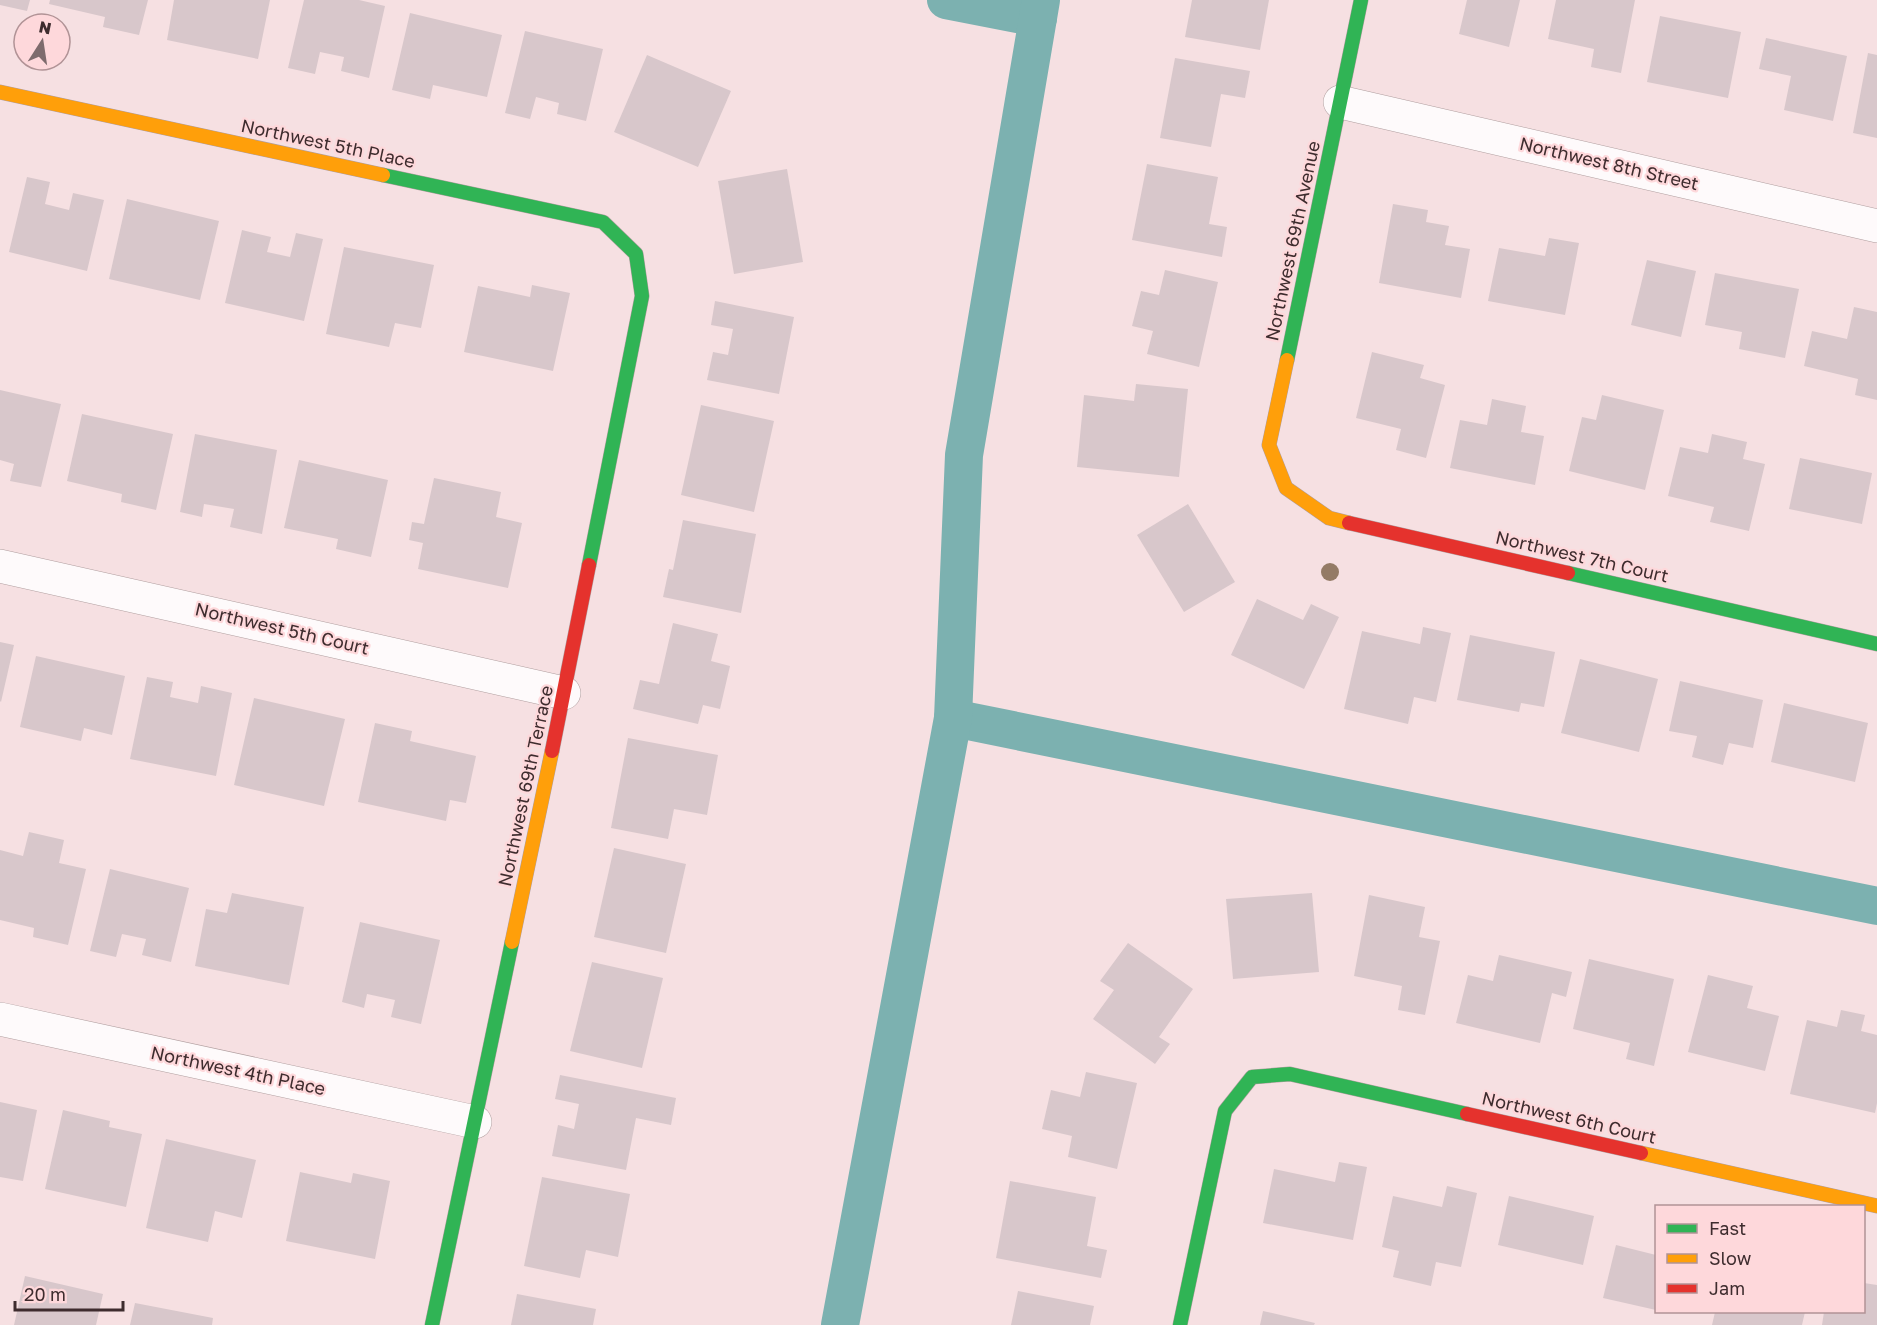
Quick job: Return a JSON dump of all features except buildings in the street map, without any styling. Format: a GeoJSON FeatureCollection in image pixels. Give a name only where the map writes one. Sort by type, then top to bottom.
{"type":"FeatureCollection","features":[{"type":"Feature","properties":{"kind":"street","name":"Northwest 69th Avenue"},"geometry":{"type":"LineString","coordinates":[[1286,488],[1269,445],[1361,0]]}},
{"type":"Feature","properties":{"kind":"street","name":"Northwest 5th Place"},"geometry":{"type":"LineString","coordinates":[[0,92],[603,222],[636,254]]}},
{"type":"Feature","properties":{"kind":"street","name":"Northwest 8th Street"},"geometry":{"type":"LineString","coordinates":[[1341,102],[1877,226]]}},
{"type":"Feature","properties":{"kind":"street","name":"Northwest 69th Terrace"},"geometry":{"type":"LineString","coordinates":[[432,1325],[564,693],[642,296],[636,254]]}},
{"type":"Feature","properties":{"kind":"street","name":"Northwest 7th Court"},"geometry":{"type":"LineString","coordinates":[[1286,488],[1329,518],[1877,644]]}},
{"type":"Feature","properties":{"kind":"street","name":"Northwest 5th Court"},"geometry":{"type":"LineString","coordinates":[[0,566],[564,693]]}},
{"type":"Feature","properties":{"kind":"street","name":"Northwest 4th Place"},"geometry":{"type":"LineString","coordinates":[[0,1019],[475,1122]]}},
{"type":"Feature","properties":{"kind":"street","name":"Northwest 6th Court"},"geometry":{"type":"LineString","coordinates":[[1180,1325],[1225,1111],[1252,1077],[1290,1074],[1877,1206]]}},
{"type":"Feature","properties":{"kind":"waterway"},"geometry":{"type":"LineString","coordinates":[[946,0],[1038,18]]}},
{"type":"Feature","properties":{"kind":"waterway"},"geometry":{"type":"LineString","coordinates":[[840,1325],[953,718],[964,455],[1041,0]]}},
{"type":"Feature","properties":{"kind":"waterway"},"geometry":{"type":"LineString","coordinates":[[953,718],[1877,906]]}},
{"type":"Feature","properties":{"kind":"traffic: fast"},"geometry":{"type":"LineString","coordinates":[[1287,360],[1361,0]]}},
{"type":"Feature","properties":{"kind":"traffic: fast"},"geometry":{"type":"LineString","coordinates":[[383,175],[603,222],[636,254],[642,296],[589,565]]}},
{"type":"Feature","properties":{"kind":"traffic: fast"},"geometry":{"type":"LineString","coordinates":[[1568,573],[1877,644]]}},
{"type":"Feature","properties":{"kind":"traffic: fast"},"geometry":{"type":"LineString","coordinates":[[432,1325],[512,942]]}},
{"type":"Feature","properties":{"kind":"traffic: fast"},"geometry":{"type":"LineString","coordinates":[[1180,1325],[1225,1111],[1252,1077],[1290,1074],[1467,1114]]}},
{"type":"Feature","properties":{"kind":"traffic: slow"},"geometry":{"type":"LineString","coordinates":[[0,92],[383,175]]}},
{"type":"Feature","properties":{"kind":"traffic: slow"},"geometry":{"type":"LineString","coordinates":[[1287,360],[1269,445],[1286,488],[1329,518],[1349,523]]}},
{"type":"Feature","properties":{"kind":"traffic: slow"},"geometry":{"type":"LineString","coordinates":[[512,942],[552,751]]}},
{"type":"Feature","properties":{"kind":"traffic: slow"},"geometry":{"type":"LineString","coordinates":[[1641,1153],[1877,1206]]}},
{"type":"Feature","properties":{"kind":"traffic: jam"},"geometry":{"type":"LineString","coordinates":[[1349,523],[1568,573]]}},
{"type":"Feature","properties":{"kind":"traffic: jam"},"geometry":{"type":"LineString","coordinates":[[552,751],[589,565]]}},
{"type":"Feature","properties":{"kind":"traffic: jam"},"geometry":{"type":"LineString","coordinates":[[1467,1114],[1641,1153]]}}]}
